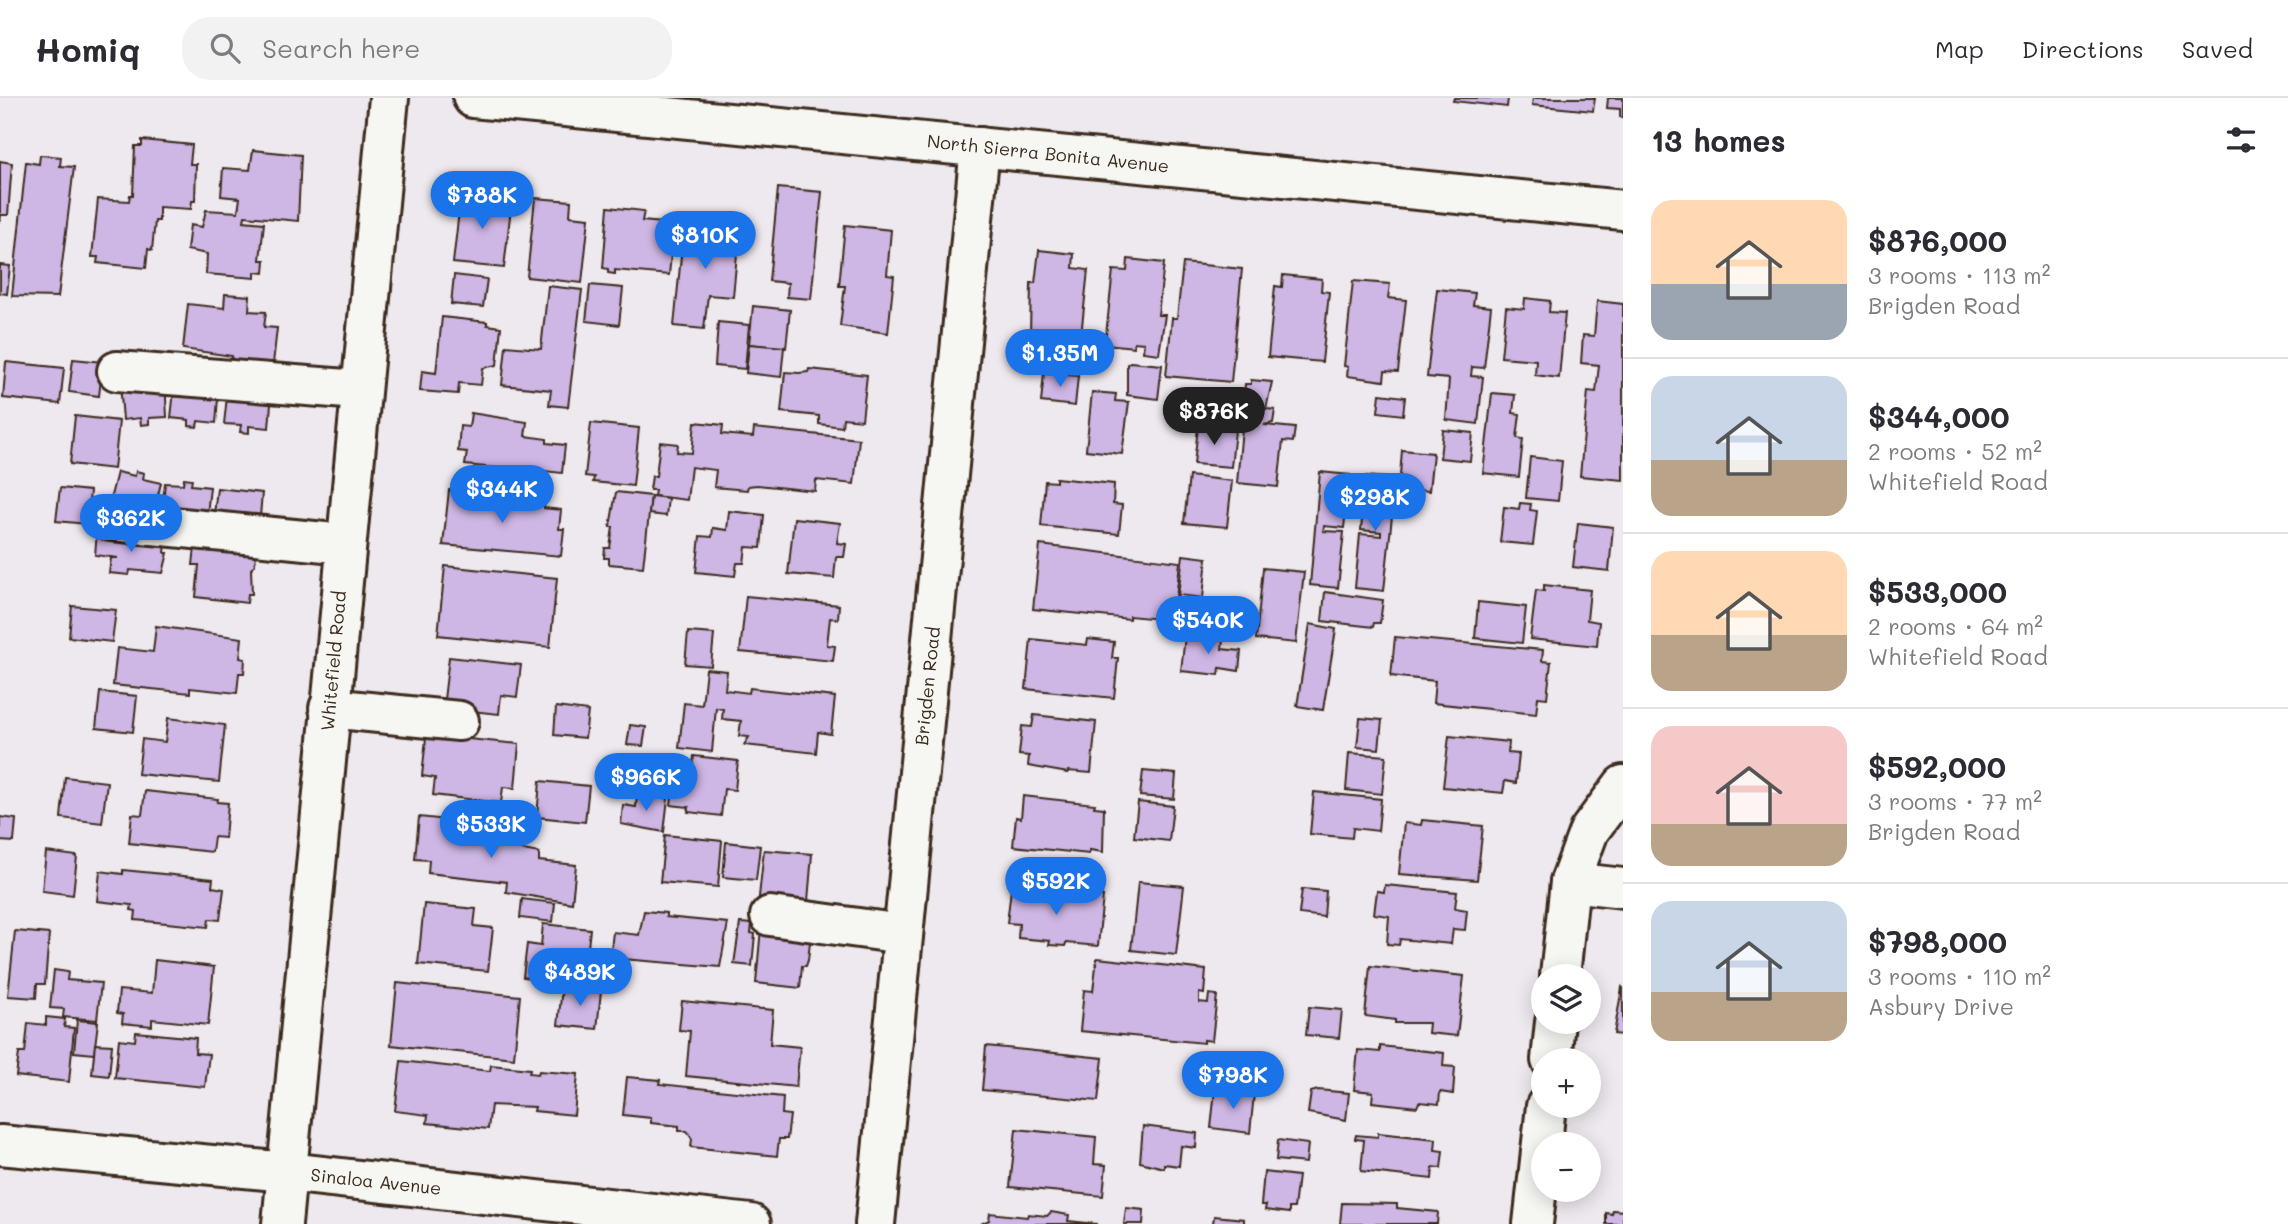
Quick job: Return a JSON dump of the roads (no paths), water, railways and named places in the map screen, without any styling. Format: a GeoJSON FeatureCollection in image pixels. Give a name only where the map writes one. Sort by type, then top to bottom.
{"type":"FeatureCollection","features":[{"type":"Feature","properties":{"kind":"street","name":"Whitefield Road"},"geometry":{"type":"LineString","coordinates":[[282,1224],[359,390],[389,98]]}},
{"type":"Feature","properties":{"kind":"street","name":"North Sierra Bonita Avenue"},"geometry":{"type":"LineString","coordinates":[[473,98],[1623,210]]}},
{"type":"Feature","properties":{"kind":"street","name":"Brigden Road"},"geometry":{"type":"LineString","coordinates":[[875,1224],[980,147]]}},
{"type":"Feature","properties":{"kind":"street"},"geometry":{"type":"LineString","coordinates":[[117,371],[359,390]]}},
{"type":"Feature","properties":{"kind":"street"},"geometry":{"type":"LineString","coordinates":[[112,521],[345,544]]}},
{"type":"Feature","properties":{"kind":"street"},"geometry":{"type":"LineString","coordinates":[[329,708],[459,721]]}},
{"type":"Feature","properties":{"kind":"street"},"geometry":{"type":"LineString","coordinates":[[1561,964],[1570,882],[1589,831],[1623,785]]}},
{"type":"Feature","properties":{"kind":"street"},"geometry":{"type":"LineString","coordinates":[[1570,882],[1623,888]]}},
{"type":"Feature","properties":{"kind":"street"},"geometry":{"type":"LineString","coordinates":[[770,916],[904,934]]}},
{"type":"Feature","properties":{"kind":"street"},"geometry":{"type":"LineString","coordinates":[[1533,1224],[1545,1118]]}},
{"type":"Feature","properties":{"kind":"street","name":"Sinaloa Avenue"},"geometry":{"type":"LineString","coordinates":[[0,1145],[287,1172],[751,1224]]}}]}
